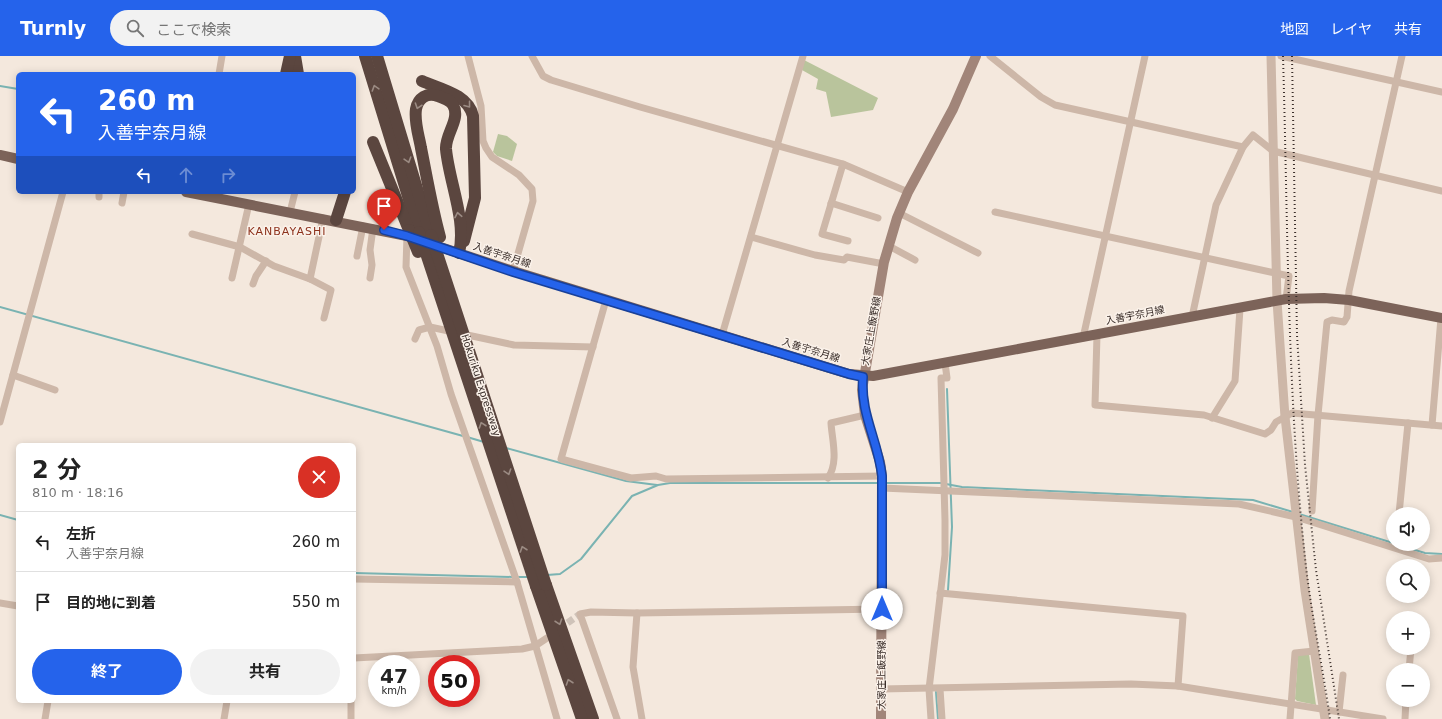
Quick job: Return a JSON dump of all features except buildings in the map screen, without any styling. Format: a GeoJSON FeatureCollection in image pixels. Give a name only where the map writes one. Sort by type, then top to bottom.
{"type":"FeatureCollection","features":[{"type":"Feature","properties":{"kind":"highway"},"geometry":{"type":"LineString","coordinates":[[286,72],[290,56]]}},
{"type":"Feature","properties":{"kind":"highway"},"geometry":{"type":"LineString","coordinates":[[295,56],[298,72]]}},
{"type":"Feature","properties":{"kind":"highway","name":"Hokuriku Expressway"},"geometry":{"type":"LineString","coordinates":[[365,56],[421,234],[462,349],[541,585],[582,719]]}},
{"type":"Feature","properties":{"kind":"highway","name":"Hokuriku Expressway"},"geometry":{"type":"LineString","coordinates":[[376,56],[421,234]]}},
{"type":"Feature","properties":{"kind":"highway"},"geometry":{"type":"LineString","coordinates":[[426,79],[468,102],[472,108],[475,198],[466,236],[459,253]]}},
{"type":"Feature","properties":{"kind":"highway"},"geometry":{"type":"LineString","coordinates":[[421,234],[431,203],[416,119],[418,103],[425,95],[430,94],[449,100],[455,110],[455,116],[448,133],[446,148],[462,236],[459,253]]}},
{"type":"Feature","properties":{"kind":"highway"},"geometry":{"type":"LineString","coordinates":[[373,142],[421,234],[462,349]]}},
{"type":"Feature","properties":{"kind":"highway"},"geometry":{"type":"LineString","coordinates":[[336,220],[342,194]]}},
{"type":"Feature","properties":{"kind":"highway"},"geometry":{"type":"LineString","coordinates":[[336,220],[345,194]]}},
{"type":"Feature","properties":{"kind":"highway","name":"Hokuriku Expressway"},"geometry":{"type":"LineString","coordinates":[[541,585],[593,719]]}},
{"type":"Feature","properties":{"kind":"main road","name":"大家庄上飯野線"},"geometry":{"type":"LineString","coordinates":[[881,719],[882,476],[880,462],[865,415],[862,396],[863,377],[884,264],[899,213],[908,192],[952,109],[976,56]]}},
{"type":"Feature","properties":{"kind":"main road"},"geometry":{"type":"LineString","coordinates":[[0,155],[16,159]]}},
{"type":"Feature","properties":{"kind":"main road","name":"入善宇奈月線"},"geometry":{"type":"LineString","coordinates":[[196,194],[368,227],[421,234],[459,253],[513,272],[863,377],[1083,338],[1282,300],[1324,298],[1348,300],[1442,318]]}},
{"type":"Feature","properties":{"kind":"street"},"geometry":{"type":"LineString","coordinates":[[219,72],[222,56]]}},
{"type":"Feature","properties":{"kind":"street"},"geometry":{"type":"LineString","coordinates":[[468,56],[481,106],[483,141],[486,148],[492,157],[519,175],[532,189],[533,201],[513,272]]}},
{"type":"Feature","properties":{"kind":"street"},"geometry":{"type":"LineString","coordinates":[[532,56],[543,76],[551,80],[640,107],[843,164],[908,192]]}},
{"type":"Feature","properties":{"kind":"street"},"geometry":{"type":"LineString","coordinates":[[722,335],[803,56]]}},
{"type":"Feature","properties":{"kind":"street"},"geometry":{"type":"LineString","coordinates":[[990,56],[1041,97],[1055,105],[1243,147]]}},
{"type":"Feature","properties":{"kind":"street"},"geometry":{"type":"LineString","coordinates":[[1083,338],[1145,56]]}},
{"type":"Feature","properties":{"kind":"street"},"geometry":{"type":"LineString","coordinates":[[1271,56],[1277,273],[1282,300],[1285,417],[1296,517],[1314,651],[1325,719]]}},
{"type":"Feature","properties":{"kind":"street"},"geometry":{"type":"LineString","coordinates":[[1281,56],[1442,92]]}},
{"type":"Feature","properties":{"kind":"street"},"geometry":{"type":"LineString","coordinates":[[1312,511],[1318,415],[1327,322],[1332,320],[1344,322],[1348,317],[1349,291],[1402,56]]}},
{"type":"Feature","properties":{"kind":"street"},"geometry":{"type":"LineString","coordinates":[[1192,316],[1216,205],[1243,147],[1253,135],[1273,151],[1442,191]]}},
{"type":"Feature","properties":{"kind":"street"},"geometry":{"type":"LineString","coordinates":[[843,164],[822,234],[848,241]]}},
{"type":"Feature","properties":{"kind":"street"},"geometry":{"type":"LineString","coordinates":[[0,420],[63,194]]}},
{"type":"Feature","properties":{"kind":"street"},"geometry":{"type":"LineString","coordinates":[[122,203],[124,194]]}},
{"type":"Feature","properties":{"kind":"street"},"geometry":{"type":"LineString","coordinates":[[290,212],[294,194]]}},
{"type":"Feature","properties":{"kind":"street"},"geometry":{"type":"LineString","coordinates":[[832,203],[878,218]]}},
{"type":"Feature","properties":{"kind":"street"},"geometry":{"type":"LineString","coordinates":[[232,278],[249,204]]}},
{"type":"Feature","properties":{"kind":"street"},"geometry":{"type":"LineString","coordinates":[[995,212],[1105,234],[1277,273]]}},
{"type":"Feature","properties":{"kind":"street"},"geometry":{"type":"LineString","coordinates":[[899,213],[978,253]]}},
{"type":"Feature","properties":{"kind":"street"},"geometry":{"type":"LineString","coordinates":[[310,279],[323,218]]}},
{"type":"Feature","properties":{"kind":"street"},"geometry":{"type":"LineString","coordinates":[[357,256],[368,227]]}},
{"type":"Feature","properties":{"kind":"street"},"geometry":{"type":"LineString","coordinates":[[368,227],[372,265],[370,278]]}},
{"type":"Feature","properties":{"kind":"street"},"geometry":{"type":"LineString","coordinates":[[192,234],[240,247],[266,261],[310,279],[331,290],[324,318]]}},
{"type":"Feature","properties":{"kind":"street"},"geometry":{"type":"LineString","coordinates":[[421,234],[406,267],[430,326],[451,394],[517,582],[557,719]]}},
{"type":"Feature","properties":{"kind":"street"},"geometry":{"type":"LineString","coordinates":[[750,237],[815,255],[844,260],[847,257],[884,264]]}},
{"type":"Feature","properties":{"kind":"street"},"geometry":{"type":"LineString","coordinates":[[889,246],[915,260]]}},
{"type":"Feature","properties":{"kind":"street"},"geometry":{"type":"LineString","coordinates":[[253,284],[256,276],[266,261]]}},
{"type":"Feature","properties":{"kind":"street"},"geometry":{"type":"LineString","coordinates":[[606,300],[561,459],[631,478],[656,476],[666,479],[828,478],[882,476]]}},
{"type":"Feature","properties":{"kind":"street"},"geometry":{"type":"LineString","coordinates":[[1212,418],[1235,381],[1240,308]]}},
{"type":"Feature","properties":{"kind":"street"},"geometry":{"type":"LineString","coordinates":[[1432,425],[1442,318]]}},
{"type":"Feature","properties":{"kind":"street"},"geometry":{"type":"LineString","coordinates":[[415,339],[419,330],[430,326],[514,345],[593,347]]}},
{"type":"Feature","properties":{"kind":"street"},"geometry":{"type":"LineString","coordinates":[[1097,335],[1095,405],[1204,415],[1265,434],[1271,430],[1276,422],[1292,414],[1442,426]]}},
{"type":"Feature","properties":{"kind":"street"},"geometry":{"type":"LineString","coordinates":[[931,719],[929,689],[945,555],[940,378],[947,378],[945,363]]}},
{"type":"Feature","properties":{"kind":"street"},"geometry":{"type":"LineString","coordinates":[[13,375],[55,390]]}},
{"type":"Feature","properties":{"kind":"street"},"geometry":{"type":"LineString","coordinates":[[828,478],[832,472],[834,462],[831,423],[865,415]]}},
{"type":"Feature","properties":{"kind":"street"},"geometry":{"type":"LineString","coordinates":[[1400,507],[1408,423]]}},
{"type":"Feature","properties":{"kind":"street"},"geometry":{"type":"LineString","coordinates":[[882,488],[1239,504],[1296,517],[1386,542]]}},
{"type":"Feature","properties":{"kind":"street"},"geometry":{"type":"LineString","coordinates":[[1410,551],[1429,559],[1442,558]]}},
{"type":"Feature","properties":{"kind":"street"},"geometry":{"type":"LineString","coordinates":[[356,579],[517,582]]}},
{"type":"Feature","properties":{"kind":"street"},"geometry":{"type":"LineString","coordinates":[[940,594],[1183,616],[1178,686]]}},
{"type":"Feature","properties":{"kind":"street"},"geometry":{"type":"LineString","coordinates":[[0,603],[16,606]]}},
{"type":"Feature","properties":{"kind":"street"},"geometry":{"type":"LineString","coordinates":[[617,719],[580,614],[592,612],[637,613],[882,609]]}},
{"type":"Feature","properties":{"kind":"street"},"geometry":{"type":"LineString","coordinates":[[637,613],[633,667],[642,719]]}},
{"type":"Feature","properties":{"kind":"street"},"geometry":{"type":"LineString","coordinates":[[356,658],[522,649],[535,646],[547,638]]}},
{"type":"Feature","properties":{"kind":"street"},"geometry":{"type":"LineString","coordinates":[[1290,719],[1296,654],[1314,651]]}},
{"type":"Feature","properties":{"kind":"street"},"geometry":{"type":"LineString","coordinates":[[1340,712],[1343,675]]}},
{"type":"Feature","properties":{"kind":"street"},"geometry":{"type":"LineString","coordinates":[[881,689],[1131,684],[1178,686],[1383,719]]}},
{"type":"Feature","properties":{"kind":"street"},"geometry":{"type":"LineString","coordinates":[[940,689],[942,719]]}},
{"type":"Feature","properties":{"kind":"street"},"geometry":{"type":"LineString","coordinates":[[45,719],[48,703]]}},
{"type":"Feature","properties":{"kind":"street"},"geometry":{"type":"LineString","coordinates":[[224,719],[227,703]]}},
{"type":"Feature","properties":{"kind":"street"},"geometry":{"type":"LineString","coordinates":[[351,703],[351,719]]}},
{"type":"Feature","properties":{"kind":"street"},"geometry":{"type":"LineString","coordinates":[[1405,719],[1406,707]]}},
{"type":"Feature","properties":{"kind":"green space"},"geometry":{"type":"Polygon","coordinates":[[[804,60],[878,98],[873,110],[831,117],[826,92],[816,89],[818,79],[802,70],[804,60]]]}},
{"type":"Feature","properties":{"kind":"green space"},"geometry":{"type":"Polygon","coordinates":[[[498,134],[507,136],[517,144],[512,161],[497,156],[493,152],[498,134]]]}},
{"type":"Feature","properties":{"kind":"green space"},"geometry":{"type":"Polygon","coordinates":[[[1309,654],[1316,705],[1297,701],[1295,699],[1298,655],[1309,654]]]}},
{"type":"Feature","properties":{"kind":"waterway"},"geometry":{"type":"LineString","coordinates":[[0,86],[16,89]]}},
{"type":"Feature","properties":{"kind":"waterway"},"geometry":{"type":"LineString","coordinates":[[0,307],[463,436]]}},
{"type":"Feature","properties":{"kind":"waterway"},"geometry":{"type":"LineString","coordinates":[[947,389],[952,527],[948,590]]}},
{"type":"Feature","properties":{"kind":"waterway"},"geometry":{"type":"LineString","coordinates":[[467,437],[484,442]]}},
{"type":"Feature","properties":{"kind":"waterway"},"geometry":{"type":"LineString","coordinates":[[506,448],[626,481],[657,485]]}},
{"type":"Feature","properties":{"kind":"waterway"},"geometry":{"type":"LineString","coordinates":[[547,575],[560,574],[581,559],[632,496],[658,485],[670,483],[879,483]]}},
{"type":"Feature","properties":{"kind":"waterway"},"geometry":{"type":"LineString","coordinates":[[886,483],[941,483]]}},
{"type":"Feature","properties":{"kind":"waterway"},"geometry":{"type":"LineString","coordinates":[[946,484],[962,487],[1253,500],[1293,512]]}},
{"type":"Feature","properties":{"kind":"waterway"},"geometry":{"type":"LineString","coordinates":[[1299,514],[1386,541]]}},
{"type":"Feature","properties":{"kind":"waterway"},"geometry":{"type":"LineString","coordinates":[[0,515],[16,519]]}},
{"type":"Feature","properties":{"kind":"waterway"},"geometry":{"type":"LineString","coordinates":[[1418,551],[1442,554]]}},
{"type":"Feature","properties":{"kind":"waterway"},"geometry":{"type":"LineString","coordinates":[[356,573],[513,577]]}},
{"type":"Feature","properties":{"kind":"waterway"},"geometry":{"type":"LineString","coordinates":[[517,577],[529,577]]}},
{"type":"Feature","properties":{"kind":"waterway"},"geometry":{"type":"LineString","coordinates":[[936,692],[938,719]]}},
{"type":"Feature","properties":{"kind":"tunnel"},"geometry":{"type":"LineString","coordinates":[[559,629],[580,614]]}},
{"type":"Feature","properties":{"kind":"railway"},"geometry":{"type":"LineString","coordinates":[[1283,56],[1289,312],[1295,440],[1306,567],[1330,719]]}},
{"type":"Feature","properties":{"kind":"railway"},"geometry":{"type":"LineString","coordinates":[[1292,56],[1297,335],[1305,465],[1316,570],[1339,719]]}},
{"type":"Feature","properties":{"kind":"district","name":"KANBAYASHI"},"geometry":{"type":"Point","coordinates":[287,231]}},
{"type":"Feature","properties":{"kind":"route"},"geometry":{"type":"LineString","coordinates":[[384,230],[395,232],[513,272],[863,377],[862,402],[865,415],[874,438],[882,476],[882,609]]}}]}
